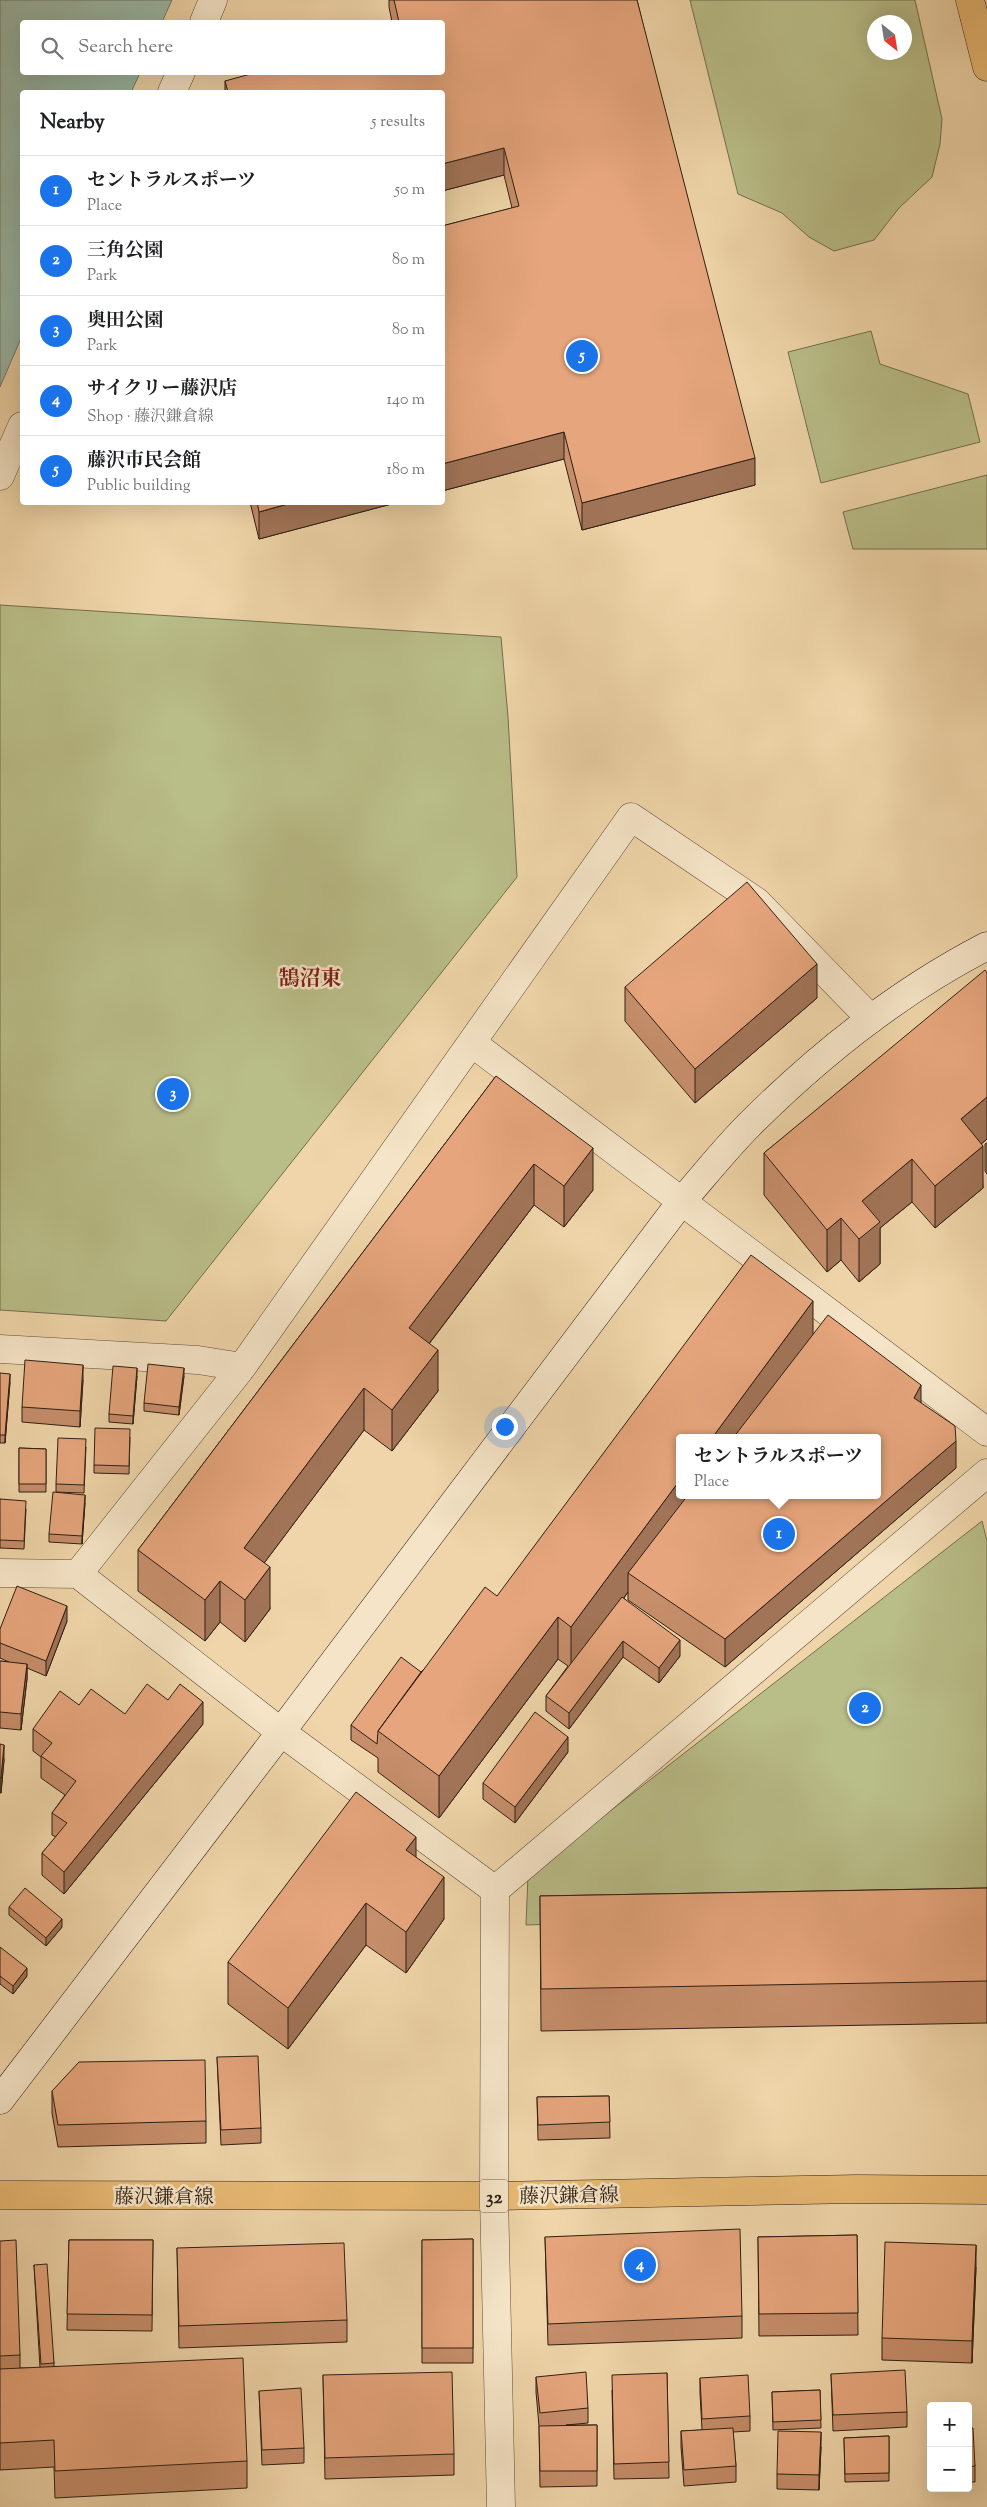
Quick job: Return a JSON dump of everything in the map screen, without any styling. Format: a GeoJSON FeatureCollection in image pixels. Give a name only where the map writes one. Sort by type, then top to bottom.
{"type":"FeatureCollection","features":[{"type":"Feature","properties":{"kind":"main road"},"geometry":{"type":"LineString","coordinates":[[978,14],[987,67]]}},
{"type":"Feature","properties":{"kind":"main road","name":"藤沢鎌倉線"},"geometry":{"type":"LineString","coordinates":[[0,2195],[494,2196],[847,2189],[987,2190]]}},
{"type":"Feature","properties":{"kind":"street"},"geometry":{"type":"LineString","coordinates":[[205,20],[213,0]]}},
{"type":"Feature","properties":{"kind":"street"},"geometry":{"type":"LineString","coordinates":[[173,90],[180,75]]}},
{"type":"Feature","properties":{"kind":"street"},"geometry":{"type":"LineString","coordinates":[[0,476],[20,431]]}},
{"type":"Feature","properties":{"kind":"street"},"geometry":{"type":"LineString","coordinates":[[78,1574],[242,1367],[631,817],[757,902],[871,1019]]}},
{"type":"Feature","properties":{"kind":"street"},"geometry":{"type":"LineString","coordinates":[[0,2100],[281,1732],[681,1202],[747,1127],[805,1071],[871,1019],[948,966],[987,946]]}},
{"type":"Feature","properties":{"kind":"street"},"geometry":{"type":"LineString","coordinates":[[472,1043],[987,1432]]}},
{"type":"Feature","properties":{"kind":"street"},"geometry":{"type":"LineString","coordinates":[[0,1349],[198,1360],[242,1367]]}},
{"type":"Feature","properties":{"kind":"street"},"geometry":{"type":"LineString","coordinates":[[501,2507],[494,2196],[495,1890],[987,1473]]}},
{"type":"Feature","properties":{"kind":"street"},"geometry":{"type":"LineString","coordinates":[[0,1573],[78,1574],[281,1732],[495,1890]]}},
{"type":"Feature","properties":{"kind":"green space"},"geometry":{"type":"Polygon","coordinates":[[[690,0],[915,0],[942,119],[940,144],[932,177],[899,208],[874,240],[834,251],[809,237],[782,213],[738,194],[690,0]]]}},
{"type":"Feature","properties":{"kind":"green space"},"geometry":{"type":"Polygon","coordinates":[[[871,331],[880,364],[968,394],[980,442],[821,483],[788,352],[871,331]]]}},
{"type":"Feature","properties":{"kind":"green space"},"geometry":{"type":"Polygon","coordinates":[[[987,475],[987,549],[853,549],[843,512],[987,475]]]}},
{"type":"Feature","properties":{"kind":"green space"},"geometry":{"type":"Polygon","coordinates":[[[0,605],[501,637],[508,717],[517,877],[166,1321],[0,1310],[0,605]]]}},
{"type":"Feature","properties":{"kind":"green space"},"geometry":{"type":"Polygon","coordinates":[[[982,1521],[987,1541],[987,1910],[526,1925],[528,1875],[982,1521]]]}},
{"type":"Feature","properties":{"kind":"shaded area"},"geometry":{"type":"Polygon","coordinates":[[[0,0],[172,0],[163,20],[20,20],[20,75],[139,75],[132,90],[20,90],[20,341],[0,387],[0,0]]]}},
{"type":"Feature","properties":{"kind":"building"},"geometry":{"type":"Polygon","coordinates":[[[394,0],[637,0],[755,458],[582,503],[564,432],[445,463],[445,225],[519,206],[504,148],[445,163],[445,90],[227,90],[225,81],[247,75],[445,75],[445,20],[399,20],[394,0]]]}},
{"type":"Feature","properties":{"kind":"building"},"geometry":{"type":"Polygon","coordinates":[[[258,505],[284,505],[259,512],[258,505]]]}},
{"type":"Feature","properties":{"kind":"building"},"geometry":{"type":"Polygon","coordinates":[[[747,882],[817,964],[695,1069],[625,987],[747,882]]]}},
{"type":"Feature","properties":{"kind":"building"},"geometry":{"type":"Polygon","coordinates":[[[985,970],[987,973],[987,1097],[961,1119],[983,1146],[935,1186],[912,1159],[862,1201],[880,1222],[859,1239],[841,1218],[827,1230],[764,1153],[985,970]]]}},
{"type":"Feature","properties":{"kind":"building"},"geometry":{"type":"Polygon","coordinates":[[[496,1076],[593,1148],[564,1186],[534,1164],[409,1328],[438,1350],[392,1410],[364,1388],[244,1548],[270,1567],[245,1600],[220,1581],[205,1600],[138,1550],[496,1076]]]}},
{"type":"Feature","properties":{"kind":"building"},"geometry":{"type":"Polygon","coordinates":[[[751,1255],[813,1301],[715,1434],[676,1434],[676,1485],[571,1627],[558,1617],[439,1776],[378,1731],[485,1587],[497,1596],[751,1255]]]}},
{"type":"Feature","properties":{"kind":"building"},"geometry":{"type":"Polygon","coordinates":[[[828,1315],[921,1385],[914,1398],[955,1426],[956,1441],[725,1639],[628,1573],[685,1499],[881,1499],[881,1434],[736,1434],[828,1315]]]}},
{"type":"Feature","properties":{"kind":"building"},"geometry":{"type":"Polygon","coordinates":[[[25,1360],[83,1365],[80,1411],[22,1407],[25,1360]]]}},
{"type":"Feature","properties":{"kind":"building"},"geometry":{"type":"Polygon","coordinates":[[[148,1364],[184,1368],[179,1407],[144,1403],[148,1364]]]}},
{"type":"Feature","properties":{"kind":"building"},"geometry":{"type":"Polygon","coordinates":[[[113,1366],[137,1368],[133,1416],[109,1414],[113,1366]]]}},
{"type":"Feature","properties":{"kind":"building"},"geometry":{"type":"Polygon","coordinates":[[[0,1373],[10,1374],[5,1435],[0,1435],[0,1373]]]}},
{"type":"Feature","properties":{"kind":"building"},"geometry":{"type":"Polygon","coordinates":[[[95,1428],[130,1429],[129,1466],[94,1465],[95,1428]]]}},
{"type":"Feature","properties":{"kind":"building"},"geometry":{"type":"Polygon","coordinates":[[[58,1438],[86,1439],[84,1485],[56,1484],[58,1438]]]}},
{"type":"Feature","properties":{"kind":"building"},"geometry":{"type":"Polygon","coordinates":[[[19,1448],[46,1449],[46,1484],[19,1484],[19,1448]]]}},
{"type":"Feature","properties":{"kind":"building"},"geometry":{"type":"Polygon","coordinates":[[[53,1492],[85,1495],[82,1536],[49,1534],[53,1492]]]}},
{"type":"Feature","properties":{"kind":"building"},"geometry":{"type":"Polygon","coordinates":[[[0,1499],[26,1501],[24,1541],[0,1540],[0,1499]]]}},
{"type":"Feature","properties":{"kind":"building"},"geometry":{"type":"Polygon","coordinates":[[[17,1586],[67,1606],[46,1661],[0,1643],[0,1629],[17,1586]]]}},
{"type":"Feature","properties":{"kind":"building"},"geometry":{"type":"Polygon","coordinates":[[[622,1597],[680,1640],[659,1668],[623,1641],[569,1713],[546,1696],[622,1597]]]}},
{"type":"Feature","properties":{"kind":"building"},"geometry":{"type":"Polygon","coordinates":[[[401,1657],[421,1672],[378,1731],[377,1744],[351,1725],[401,1657]]]}},
{"type":"Feature","properties":{"kind":"building"},"geometry":{"type":"Polygon","coordinates":[[[0,1661],[27,1664],[21,1714],[0,1712],[0,1661]]]}},
{"type":"Feature","properties":{"kind":"building"},"geometry":{"type":"Polygon","coordinates":[[[147,1684],[168,1700],[180,1684],[203,1702],[64,1872],[42,1853],[67,1823],[52,1813],[76,1781],[41,1756],[52,1743],[33,1729],[60,1691],[79,1705],[91,1689],[125,1714],[147,1684]]]}},
{"type":"Feature","properties":{"kind":"building"},"geometry":{"type":"Polygon","coordinates":[[[535,1712],[568,1737],[515,1807],[483,1783],[535,1712]]]}},
{"type":"Feature","properties":{"kind":"building"},"geometry":{"type":"Polygon","coordinates":[[[0,1744],[4,1745],[1,1778],[0,1777],[0,1744]]]}},
{"type":"Feature","properties":{"kind":"building"},"geometry":{"type":"Polygon","coordinates":[[[356,1792],[416,1837],[406,1850],[444,1877],[406,1932],[366,1903],[288,2008],[228,1962],[356,1792]]]}},
{"type":"Feature","properties":{"kind":"building"},"geometry":{"type":"Polygon","coordinates":[[[25,1888],[62,1919],[46,1938],[9,1907],[25,1888]]]}},
{"type":"Feature","properties":{"kind":"building"},"geometry":{"type":"Polygon","coordinates":[[[987,1888],[987,1981],[541,1989],[540,1896],[987,1888]]]}},
{"type":"Feature","properties":{"kind":"building"},"geometry":{"type":"Polygon","coordinates":[[[0,1947],[27,1968],[13,1986],[0,1976],[0,1947]]]}},
{"type":"Feature","properties":{"kind":"building"},"geometry":{"type":"Polygon","coordinates":[[[258,2056],[261,2128],[221,2130],[217,2057],[258,2056]]]}},
{"type":"Feature","properties":{"kind":"building"},"geometry":{"type":"Polygon","coordinates":[[[205,2060],[206,2121],[58,2125],[52,2091],[79,2062],[205,2060]]]}},
{"type":"Feature","properties":{"kind":"building"},"geometry":{"type":"Polygon","coordinates":[[[609,2096],[610,2122],[538,2125],[537,2097],[609,2096]]]}},
{"type":"Feature","properties":{"kind":"building"},"geometry":{"type":"Polygon","coordinates":[[[740,2229],[742,2316],[548,2324],[545,2237],[740,2229]]]}},
{"type":"Feature","properties":{"kind":"building"},"geometry":{"type":"Polygon","coordinates":[[[857,2235],[858,2313],[759,2314],[758,2237],[857,2235]]]}},
{"type":"Feature","properties":{"kind":"building"},"geometry":{"type":"Polygon","coordinates":[[[473,2239],[473,2348],[422,2348],[422,2240],[473,2239]]]}},
{"type":"Feature","properties":{"kind":"building"},"geometry":{"type":"Polygon","coordinates":[[[16,2240],[20,2355],[0,2356],[0,2241],[16,2240]]]}},
{"type":"Feature","properties":{"kind":"building"},"geometry":{"type":"Polygon","coordinates":[[[69,2240],[153,2240],[152,2315],[67,2314],[69,2240]]]}},
{"type":"Feature","properties":{"kind":"building"},"geometry":{"type":"Polygon","coordinates":[[[885,2242],[976,2245],[972,2341],[882,2338],[885,2242]]]}},
{"type":"Feature","properties":{"kind":"building"},"geometry":{"type":"Polygon","coordinates":[[[344,2243],[347,2320],[179,2326],[177,2248],[344,2243]]]}},
{"type":"Feature","properties":{"kind":"building"},"geometry":{"type":"Polygon","coordinates":[[[47,2264],[54,2363],[41,2364],[34,2265],[47,2264]]]}},
{"type":"Feature","properties":{"kind":"building"},"geometry":{"type":"Polygon","coordinates":[[[243,2358],[247,2461],[55,2471],[54,2440],[0,2443],[0,2369],[243,2358]]]}},
{"type":"Feature","properties":{"kind":"building"},"geometry":{"type":"Polygon","coordinates":[[[905,2370],[907,2412],[833,2415],[831,2374],[905,2370]]]}},
{"type":"Feature","properties":{"kind":"building"},"geometry":{"type":"Polygon","coordinates":[[[452,2372],[454,2454],[325,2458],[323,2375],[452,2372]]]}},
{"type":"Feature","properties":{"kind":"building"},"geometry":{"type":"Polygon","coordinates":[[[586,2372],[588,2408],[540,2413],[536,2377],[586,2372]]]}},
{"type":"Feature","properties":{"kind":"building"},"geometry":{"type":"Polygon","coordinates":[[[667,2373],[669,2462],[614,2464],[612,2375],[667,2373]]]}},
{"type":"Feature","properties":{"kind":"building"},"geometry":{"type":"Polygon","coordinates":[[[748,2375],[750,2416],[702,2419],[700,2378],[748,2375]]]}},
{"type":"Feature","properties":{"kind":"building"},"geometry":{"type":"Polygon","coordinates":[[[301,2388],[304,2448],[262,2450],[259,2391],[301,2388]]]}},
{"type":"Feature","properties":{"kind":"building"},"geometry":{"type":"Polygon","coordinates":[[[820,2390],[821,2420],[773,2422],[772,2392],[820,2390]]]}},
{"type":"Feature","properties":{"kind":"building"},"geometry":{"type":"Polygon","coordinates":[[[597,2425],[597,2471],[540,2471],[539,2426],[597,2425]]]}},
{"type":"Feature","properties":{"kind":"building"},"geometry":{"type":"Polygon","coordinates":[[[733,2428],[736,2466],[684,2470],[681,2431],[733,2428]]]}},
{"type":"Feature","properties":{"kind":"building"},"geometry":{"type":"Polygon","coordinates":[[[972,2428],[973,2428],[975,2466],[972,2466],[972,2428]]]}},
{"type":"Feature","properties":{"kind":"building"},"geometry":{"type":"Polygon","coordinates":[[[778,2431],[821,2432],[819,2475],[777,2474],[778,2431]]]}},
{"type":"Feature","properties":{"kind":"building"},"geometry":{"type":"Polygon","coordinates":[[[889,2436],[889,2473],[845,2474],[844,2438],[889,2436]]]}},
{"type":"Feature","properties":{"kind":"place","name":"藤沢市民会館"},"geometry":{"type":"Point","coordinates":[582,356]}},
{"type":"Feature","properties":{"kind":"place","name":"奥田公園"},"geometry":{"type":"Point","coordinates":[173,1094]}},
{"type":"Feature","properties":{"kind":"place","name":"セントラルスポーツ"},"geometry":{"type":"Point","coordinates":[779,1534]}},
{"type":"Feature","properties":{"kind":"place","name":"三角公園"},"geometry":{"type":"Point","coordinates":[865,1708]}},
{"type":"Feature","properties":{"kind":"place","name":"サイクリー藤沢店"},"geometry":{"type":"Point","coordinates":[640,2265]}},
{"type":"Feature","properties":{"kind":"district","name":"鵠沼東"},"geometry":{"type":"Point","coordinates":[310,978]}}]}
